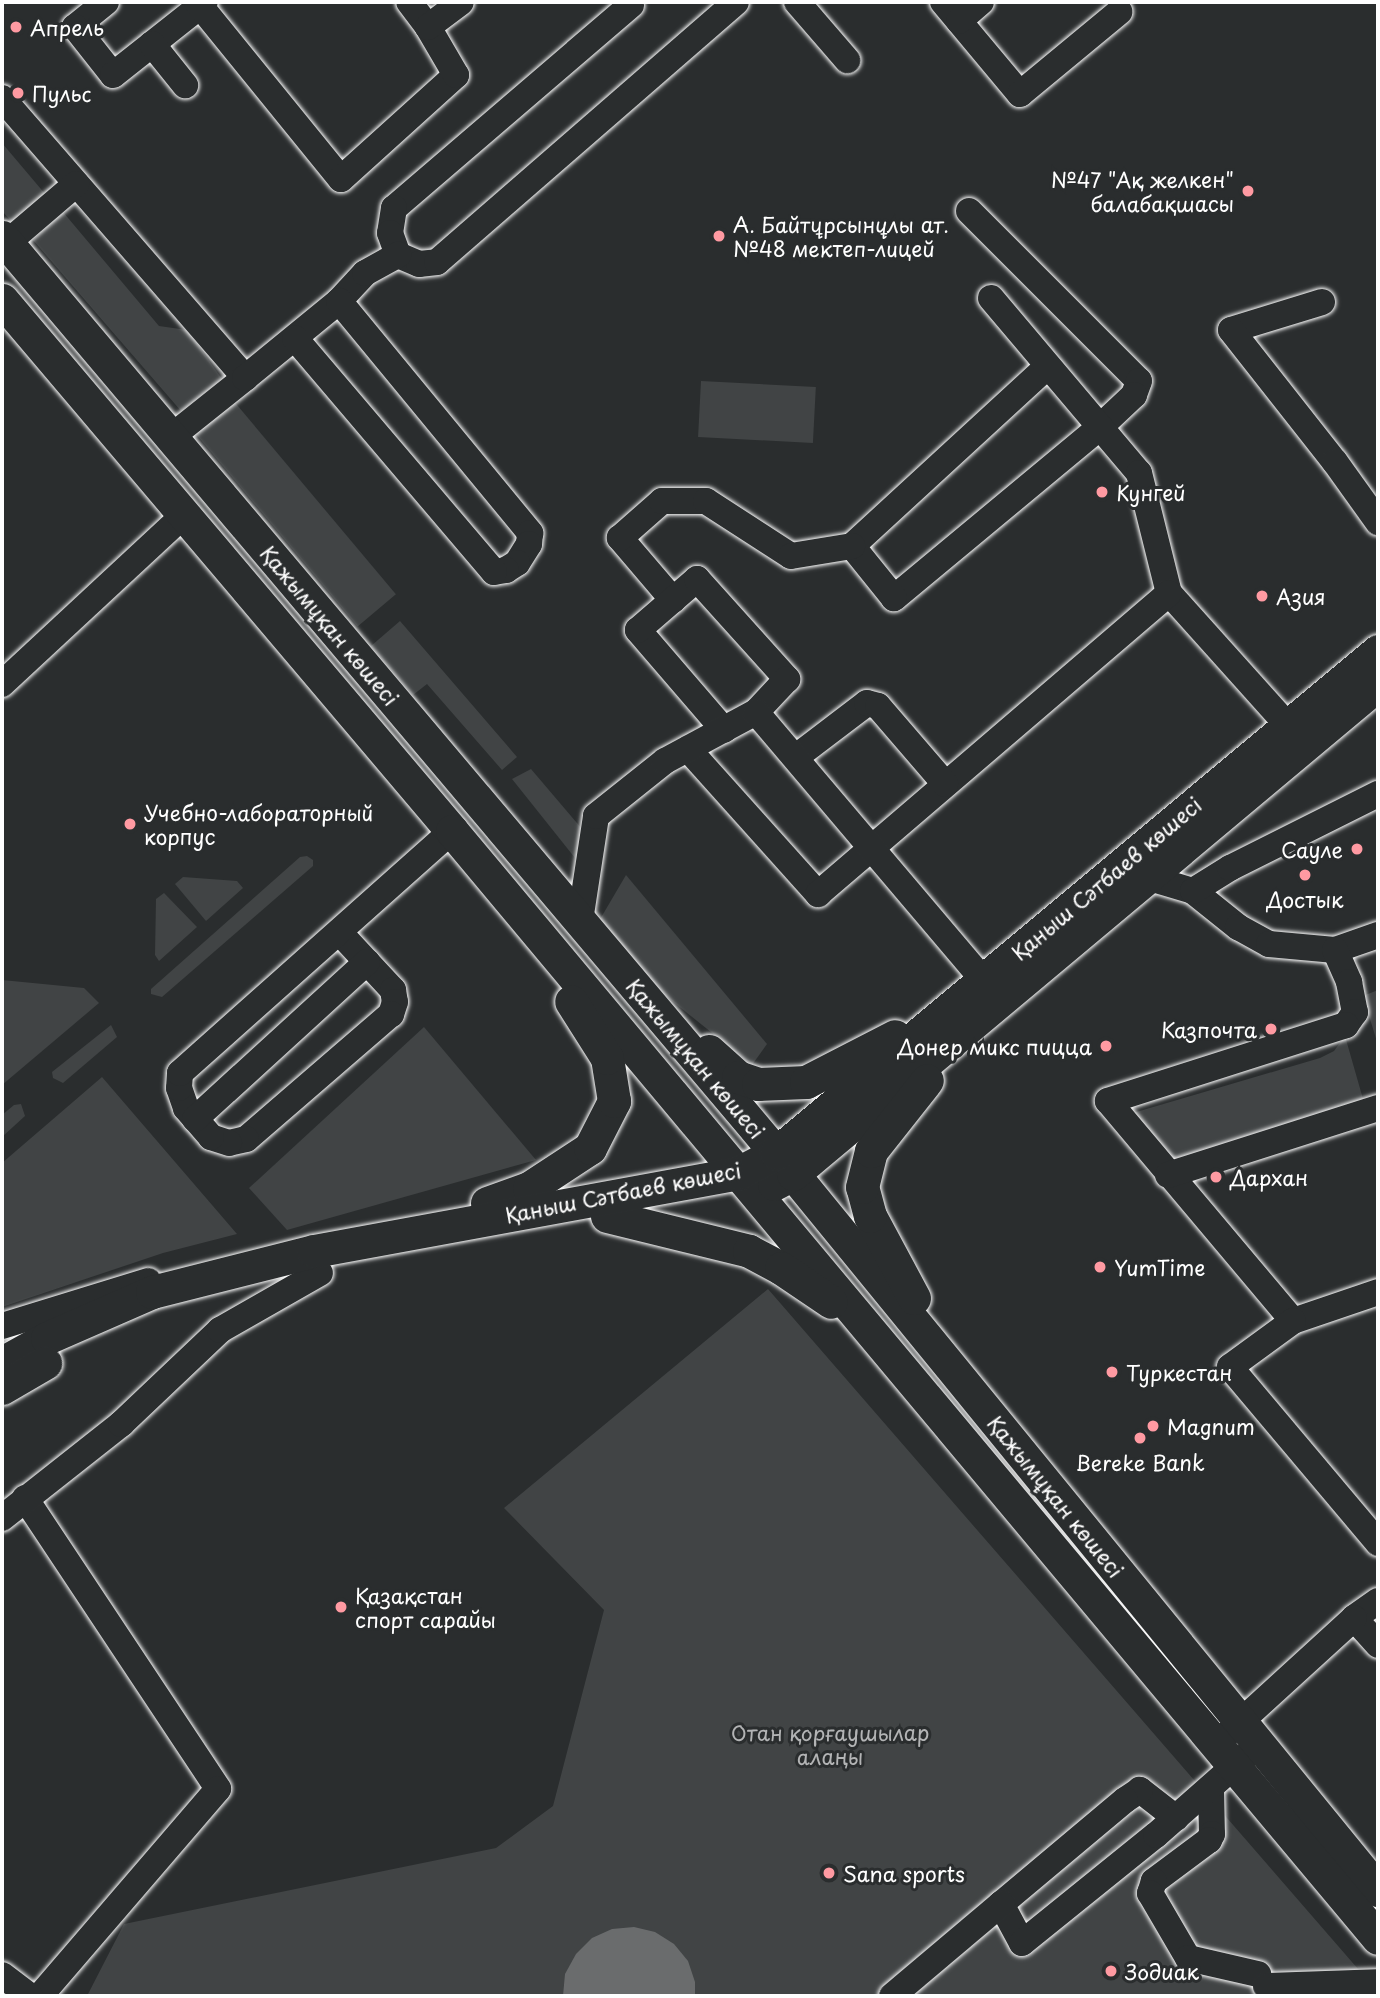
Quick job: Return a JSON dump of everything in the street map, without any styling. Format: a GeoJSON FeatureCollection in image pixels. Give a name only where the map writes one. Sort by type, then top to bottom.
{"type":"FeatureCollection","features":[{"type":"Feature","properties":{"kind":"main road","name":"Қажымұқан көшесі"},"geometry":{"type":"LineString","coordinates":[[5,240],[784,1164],[1378,1889]]}},
{"type":"Feature","properties":{"kind":"main road","name":"Қажымұқан көшесі"},"geometry":{"type":"LineString","coordinates":[[2,300],[501,889],[866,1326],[1220,1766],[1378,1938]]}},
{"type":"Feature","properties":{"kind":"main road","name":"Қаныш Сәтбаев көшесі"},"geometry":{"type":"LineString","coordinates":[[2,1363],[47,1338],[152,1292],[317,1262],[607,1216],[747,1183],[784,1164],[1297,736],[1378,652]]}},
{"type":"Feature","properties":{"kind":"main road","name":"Қаныш Сәтбаев көшесі"},"geometry":{"type":"LineString","coordinates":[[1297,736],[1378,684]]}},
{"type":"Feature","properties":{"kind":"main road","name":"Қаныш Сәтбаев көшесі"},"geometry":{"type":"LineString","coordinates":[[961,1016],[983,981],[1132,873]]}},
{"type":"Feature","properties":{"kind":"main road"},"geometry":{"type":"LineString","coordinates":[[394,1236],[529,1188],[590,1148],[614,1101],[607,1058],[501,889]]}},
{"type":"Feature","properties":{"kind":"main road"},"geometry":{"type":"LineString","coordinates":[[630,981],[738,1077],[758,1084],[806,1082],[961,1016]]}},
{"type":"Feature","properties":{"kind":"main road"},"geometry":{"type":"LineString","coordinates":[[958,1377],[870,1216],[862,1186],[871,1151],[961,1016]]}},
{"type":"Feature","properties":{"kind":"main road","name":"Қаныш Сәтбаев көшесі"},"geometry":{"type":"LineString","coordinates":[[2,1388],[94,1339],[165,1311],[394,1236],[747,1183]]}},
{"type":"Feature","properties":{"kind":"main road"},"geometry":{"type":"LineString","coordinates":[[607,1216],[750,1251],[781,1268],[866,1326]]}},
{"type":"Feature","properties":{"kind":"street"},"geometry":{"type":"LineString","coordinates":[[106,2],[75,27],[113,75],[201,3],[341,179],[456,75],[428,27],[409,2]]}},
{"type":"Feature","properties":{"kind":"street"},"geometry":{"type":"LineString","coordinates":[[428,27],[461,2]]}},
{"type":"Feature","properties":{"kind":"street"},"geometry":{"type":"LineString","coordinates":[[632,3],[394,208],[390,233],[398,255],[419,264],[437,262],[736,2]]}},
{"type":"Feature","properties":{"kind":"street"},"geometry":{"type":"LineString","coordinates":[[797,2],[847,60]]}},
{"type":"Feature","properties":{"kind":"street"},"geometry":{"type":"LineString","coordinates":[[981,2],[951,12],[1020,94],[1119,12]]}},
{"type":"Feature","properties":{"kind":"street"},"geometry":{"type":"LineString","coordinates":[[152,44],[185,85]]}},
{"type":"Feature","properties":{"kind":"street"},"geometry":{"type":"LineString","coordinates":[[2,98],[245,378]]}},
{"type":"Feature","properties":{"kind":"street"},"geometry":{"type":"LineString","coordinates":[[5,240],[76,184]]}},
{"type":"Feature","properties":{"kind":"street"},"geometry":{"type":"LineString","coordinates":[[852,546],[894,598],[1100,427],[1134,395],[1139,381],[969,211]]}},
{"type":"Feature","properties":{"kind":"street"},"geometry":{"type":"LineString","coordinates":[[171,437],[295,338],[339,301],[365,274],[398,255]]}},
{"type":"Feature","properties":{"kind":"street"},"geometry":{"type":"LineString","coordinates":[[991,298],[1139,473],[1169,593],[1297,736]]}},
{"type":"Feature","properties":{"kind":"street"},"geometry":{"type":"LineString","coordinates":[[295,338],[494,572],[506,570],[517,563],[529,544],[530,533],[339,301]]}},
{"type":"Feature","properties":{"kind":"street"},"geometry":{"type":"LineString","coordinates":[[1322,302],[1231,330],[1335,462],[1378,522]]}},
{"type":"Feature","properties":{"kind":"street"},"geometry":{"type":"LineString","coordinates":[[673,600],[620,538],[662,501],[706,501],[791,556],[852,546],[1048,366]]}},
{"type":"Feature","properties":{"kind":"street"},"geometry":{"type":"LineString","coordinates":[[2,684],[185,514]]}},
{"type":"Feature","properties":{"kind":"street"},"geometry":{"type":"LineString","coordinates":[[580,921],[596,817],[665,761],[724,730],[756,712],[787,679],[697,579],[638,630],[724,730]]}},
{"type":"Feature","properties":{"kind":"street"},"geometry":{"type":"LineString","coordinates":[[688,749],[818,894],[1169,593]]}},
{"type":"Feature","properties":{"kind":"street"},"geometry":{"type":"LineString","coordinates":[[796,757],[867,703],[878,706],[945,784]]}},
{"type":"Feature","properties":{"kind":"street"},"geometry":{"type":"LineString","coordinates":[[756,712],[983,981]]}},
{"type":"Feature","properties":{"kind":"street"},"geometry":{"type":"LineString","coordinates":[[1193,891],[1230,868],[1378,794]]}},
{"type":"Feature","properties":{"kind":"street"},"geometry":{"type":"LineString","coordinates":[[340,933],[393,990],[395,1002],[391,1014],[246,1139],[229,1143],[211,1138],[187,1108],[179,1088],[180,1073],[452,831]]}},
{"type":"Feature","properties":{"kind":"street"},"geometry":{"type":"LineString","coordinates":[[1132,873],[1193,891],[1238,926],[1269,944],[1335,950],[1378,935]]}},
{"type":"Feature","properties":{"kind":"street"},"geometry":{"type":"LineString","coordinates":[[1293,1321],[1108,1101],[1346,1025],[1355,1012],[1349,982],[1335,950]]}},
{"type":"Feature","properties":{"kind":"street"},"geometry":{"type":"LineString","coordinates":[[195,1119],[367,962]]}},
{"type":"Feature","properties":{"kind":"street"},"geometry":{"type":"LineString","coordinates":[[1168,1175],[1378,1108]]}},
{"type":"Feature","properties":{"kind":"street"},"geometry":{"type":"LineString","coordinates":[[2,1326],[129,1286],[218,1264],[317,1262]]}},
{"type":"Feature","properties":{"kind":"street"},"geometry":{"type":"LineString","coordinates":[[2,1518],[121,1424],[220,1329],[317,1262]]}},
{"type":"Feature","properties":{"kind":"street"},"geometry":{"type":"LineString","coordinates":[[1378,1292],[1293,1321],[1230,1367],[1378,1543]]}},
{"type":"Feature","properties":{"kind":"street"},"geometry":{"type":"LineString","coordinates":[[25,1498],[218,1789],[40,1996]]}},
{"type":"Feature","properties":{"kind":"street"},"geometry":{"type":"LineString","coordinates":[[1001,1904],[1023,1943],[1176,1818],[1354,1618],[1378,1601]]}},
{"type":"Feature","properties":{"kind":"street"},"geometry":{"type":"LineString","coordinates":[[1354,1618],[1378,1645]]}},
{"type":"Feature","properties":{"kind":"street"},"geometry":{"type":"LineString","coordinates":[[1220,1766],[1209,1840],[1154,1881],[1150,1893],[1188,1958],[1262,1980],[1378,1982]]}},
{"type":"Feature","properties":{"kind":"street"},"geometry":{"type":"LineString","coordinates":[[892,1996],[1140,1790],[1176,1818]]}},
{"type":"Feature","properties":{"kind":"street"},"geometry":{"type":"LineString","coordinates":[[2,1975],[30,1996]]}},
{"type":"Feature","properties":{"kind":"green space"},"geometry":{"type":"Polygon","coordinates":[[[2,143],[46,195],[12,222],[2,211],[2,143]]]}},
{"type":"Feature","properties":{"kind":"green space"},"geometry":{"type":"Polygon","coordinates":[[[63,212],[159,326],[187,330],[222,379],[181,411],[33,240],[63,212]]]}},
{"type":"Feature","properties":{"kind":"green space"},"geometry":{"type":"Polygon","coordinates":[[[701,381],[816,387],[813,443],[698,437],[701,381]]]}},
{"type":"Feature","properties":{"kind":"green space"},"geometry":{"type":"Polygon","coordinates":[[[232,399],[396,594],[358,626],[194,431],[232,399]]]}},
{"type":"Feature","properties":{"kind":"green space"},"geometry":{"type":"Polygon","coordinates":[[[400,621],[517,757],[502,770],[427,684],[413,695],[371,646],[400,621]]]}},
{"type":"Feature","properties":{"kind":"green space"},"geometry":{"type":"Polygon","coordinates":[[[531,769],[588,836],[583,868],[512,779],[531,769]]]}},
{"type":"Feature","properties":{"kind":"green space"},"geometry":{"type":"Polygon","coordinates":[[[307,856],[313,860],[313,866],[162,997],[151,994],[151,989],[300,857],[307,856]]]}},
{"type":"Feature","properties":{"kind":"green space"},"geometry":{"type":"Polygon","coordinates":[[[626,875],[767,1044],[752,1065],[651,984],[599,921],[626,875]]]}},
{"type":"Feature","properties":{"kind":"green space"},"geometry":{"type":"Polygon","coordinates":[[[183,877],[237,881],[243,888],[206,921],[175,884],[183,877]]]}},
{"type":"Feature","properties":{"kind":"green space"},"geometry":{"type":"Polygon","coordinates":[[[164,893],[197,927],[159,961],[155,955],[156,899],[164,893]]]}},
{"type":"Feature","properties":{"kind":"green space"},"geometry":{"type":"Polygon","coordinates":[[[2,980],[84,988],[99,1003],[2,1085],[2,980]]]}},
{"type":"Feature","properties":{"kind":"green space"},"geometry":{"type":"Polygon","coordinates":[[[1378,990],[1378,1045],[1363,996],[1378,990]]]}},
{"type":"Feature","properties":{"kind":"green space"},"geometry":{"type":"Polygon","coordinates":[[[111,1025],[117,1037],[63,1083],[53,1078],[52,1072],[111,1025]]]}},
{"type":"Feature","properties":{"kind":"green space"},"geometry":{"type":"Polygon","coordinates":[[[424,1027],[536,1160],[287,1230],[249,1188],[424,1027]]]}},
{"type":"Feature","properties":{"kind":"green space"},"geometry":{"type":"Polygon","coordinates":[[[1345,1036],[1365,1106],[1177,1165],[1133,1113],[1320,1058],[1334,1051],[1345,1036]]]}},
{"type":"Feature","properties":{"kind":"green space"},"geometry":{"type":"Polygon","coordinates":[[[102,1077],[237,1234],[163,1253],[2,1307],[2,1163],[102,1077]]]}},
{"type":"Feature","properties":{"kind":"green space"},"geometry":{"type":"Polygon","coordinates":[[[21,1104],[25,1116],[2,1137],[2,1115],[14,1105],[21,1104]]]}},
{"type":"Feature","properties":{"kind":"green space","name":"Отан қорғаушылар алаңы"},"geometry":{"type":"Polygon","coordinates":[[[768,1289],[1378,1992],[1378,1996],[87,1996],[124,1924],[496,1848],[553,1806],[604,1610],[504,1508],[768,1289]]]}},
{"type":"Feature","properties":{"kind":"shaded area"},"geometry":{"type":"Polygon","coordinates":[[[634,1927],[655,1932],[674,1944],[688,1961],[695,1982],[695,1996],[563,1996],[565,1974],[576,1954],[592,1938],[612,1929],[634,1927]]]}},
{"type":"Feature","properties":{"kind":"place","name":"Апрель"},"geometry":{"type":"Point","coordinates":[16,27]}},
{"type":"Feature","properties":{"kind":"place","name":"Пульс"},"geometry":{"type":"Point","coordinates":[18,93]}},
{"type":"Feature","properties":{"kind":"place","name":"№47 \"Ақ желкен\" балабақшасы"},"geometry":{"type":"Point","coordinates":[1248,191]}},
{"type":"Feature","properties":{"kind":"place","name":"А. Байтұрсынұлы ат. №48 мектеп-лицей"},"geometry":{"type":"Point","coordinates":[719,236]}},
{"type":"Feature","properties":{"kind":"place","name":"Кунгей"},"geometry":{"type":"Point","coordinates":[1102,492]}},
{"type":"Feature","properties":{"kind":"place","name":"Азия"},"geometry":{"type":"Point","coordinates":[1262,596]}},
{"type":"Feature","properties":{"kind":"place","name":"Учебно-лабораторный корпус"},"geometry":{"type":"Point","coordinates":[130,824]}},
{"type":"Feature","properties":{"kind":"place","name":"Сауле"},"geometry":{"type":"Point","coordinates":[1357,849]}},
{"type":"Feature","properties":{"kind":"place","name":"Достык"},"geometry":{"type":"Point","coordinates":[1305,875]}},
{"type":"Feature","properties":{"kind":"place","name":"Казпочта"},"geometry":{"type":"Point","coordinates":[1271,1029]}},
{"type":"Feature","properties":{"kind":"place","name":"Донер микс пицца"},"geometry":{"type":"Point","coordinates":[1106,1046]}},
{"type":"Feature","properties":{"kind":"place","name":"Дархан"},"geometry":{"type":"Point","coordinates":[1216,1177]}},
{"type":"Feature","properties":{"kind":"place","name":"YumTime"},"geometry":{"type":"Point","coordinates":[1100,1267]}},
{"type":"Feature","properties":{"kind":"place","name":"Туркестан"},"geometry":{"type":"Point","coordinates":[1112,1372]}},
{"type":"Feature","properties":{"kind":"place","name":"Magnum"},"geometry":{"type":"Point","coordinates":[1153,1426]}},
{"type":"Feature","properties":{"kind":"place","name":"Bereke Bank"},"geometry":{"type":"Point","coordinates":[1140,1438]}},
{"type":"Feature","properties":{"kind":"place","name":"Қазақстан спорт сарайы"},"geometry":{"type":"Point","coordinates":[341,1607]}},
{"type":"Feature","properties":{"kind":"place","name":"Sana sports"},"geometry":{"type":"Point","coordinates":[829,1873]}},
{"type":"Feature","properties":{"kind":"place","name":"Зодиак"},"geometry":{"type":"Point","coordinates":[1111,1971]}}]}
